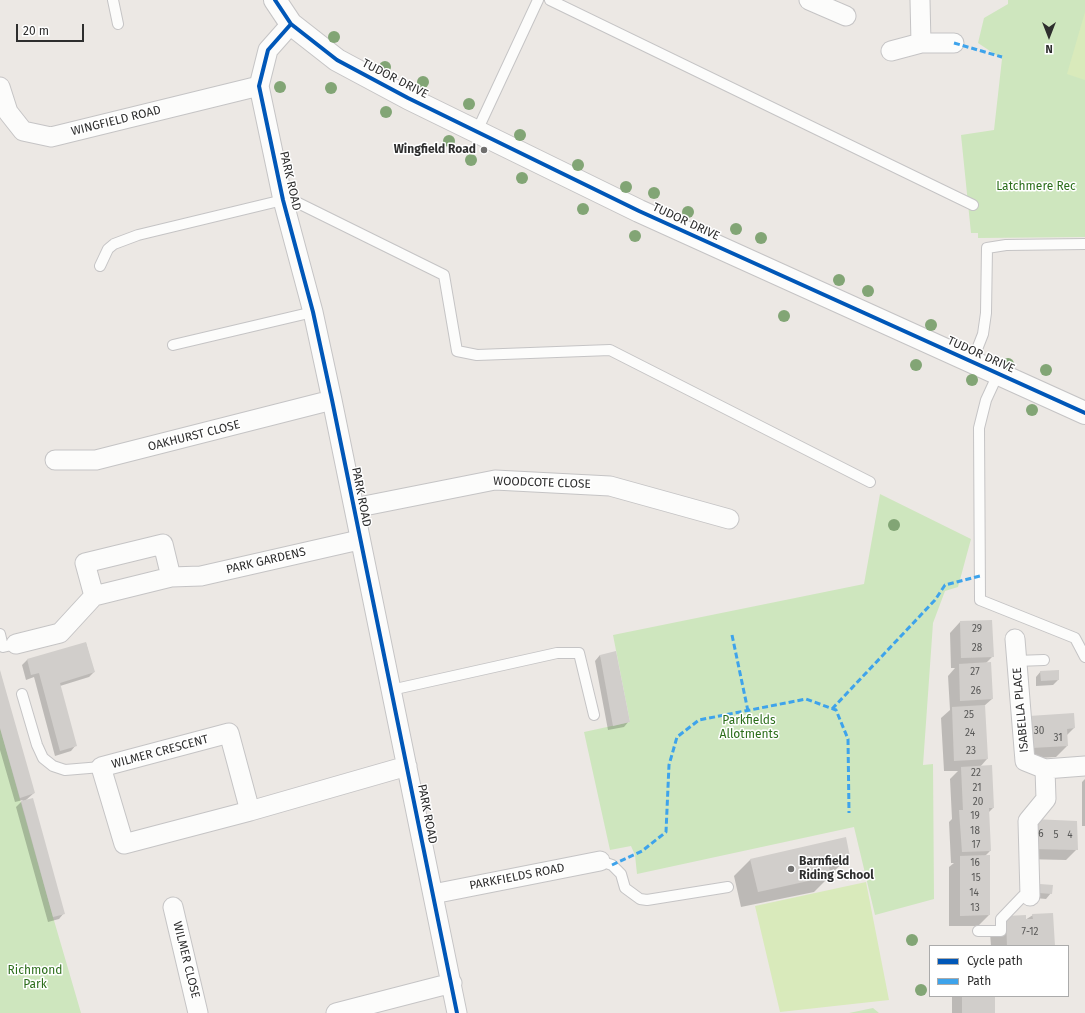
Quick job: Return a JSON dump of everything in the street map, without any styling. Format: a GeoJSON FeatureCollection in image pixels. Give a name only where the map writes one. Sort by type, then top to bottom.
{"type":"FeatureCollection","features":[{"type":"Feature","properties":{"kind":"street"},"geometry":{"type":"LineString","coordinates":[[275,0],[291,24]]}},
{"type":"Feature","properties":{"kind":"street"},"geometry":{"type":"LineString","coordinates":[[809,0],[840,9]]}},
{"type":"Feature","properties":{"kind":"street"},"geometry":{"type":"LineString","coordinates":[[920,0],[920,43]]}},
{"type":"Feature","properties":{"kind":"street","name":"PARK ROAD"},"geometry":{"type":"LineString","coordinates":[[291,24],[268,50],[259,86],[283,197],[313,312],[332,400],[359,540],[457,1013]]}},
{"type":"Feature","properties":{"kind":"street","name":"TUDOR DRIVE"},"geometry":{"type":"LineString","coordinates":[[291,24],[337,60],[408,98],[639,211],[1085,413]]}},
{"type":"Feature","properties":{"kind":"street"},"geometry":{"type":"LineString","coordinates":[[891,51],[920,43],[954,43]]}},
{"type":"Feature","properties":{"kind":"street","name":"WINGFIELD ROAD"},"geometry":{"type":"LineString","coordinates":[[0,87],[8,112],[23,132],[51,137],[259,86]]}},
{"type":"Feature","properties":{"kind":"street","name":"OAKHURST CLOSE"},"geometry":{"type":"LineString","coordinates":[[55,460],[96,460],[332,400]]}},
{"type":"Feature","properties":{"kind":"street","name":"WOODCOTE CLOSE"},"geometry":{"type":"LineString","coordinates":[[354,508],[495,480],[610,486],[729,519]]}},
{"type":"Feature","properties":{"kind":"street","name":"PARK GARDENS"},"geometry":{"type":"LineString","coordinates":[[94,596],[171,577],[201,576],[359,540]]}},
{"type":"Feature","properties":{"kind":"street"},"geometry":{"type":"LineString","coordinates":[[16,644],[60,633],[94,596],[85,563],[163,544],[171,577]]}},
{"type":"Feature","properties":{"kind":"street","name":"ISABELLA PLACE"},"geometry":{"type":"LineString","coordinates":[[1015,639],[1026,761],[1045,769],[1085,766]]}},
{"type":"Feature","properties":{"kind":"street","name":"WILMER CRESCENT"},"geometry":{"type":"LineString","coordinates":[[250,811],[229,733],[101,767],[124,844],[250,811],[407,766]]}},
{"type":"Feature","properties":{"kind":"street"},"geometry":{"type":"LineString","coordinates":[[1030,896],[1028,821],[1046,799],[1045,769]]}},
{"type":"Feature","properties":{"kind":"street","name":"PARKFIELDS ROAD"},"geometry":{"type":"LineString","coordinates":[[433,894],[600,861]]}},
{"type":"Feature","properties":{"kind":"street","name":"WILMER CLOSE"},"geometry":{"type":"LineString","coordinates":[[173,907],[198,1013]]}},
{"type":"Feature","properties":{"kind":"street"},"geometry":{"type":"LineString","coordinates":[[336,1013],[452,983]]}},
{"type":"Feature","properties":{"kind":"lane"},"geometry":{"type":"LineString","coordinates":[[113,0],[118,24]]}},
{"type":"Feature","properties":{"kind":"lane"},"geometry":{"type":"LineString","coordinates":[[477,131],[538,0]]}},
{"type":"Feature","properties":{"kind":"lane"},"geometry":{"type":"LineString","coordinates":[[550,0],[973,205]]}},
{"type":"Feature","properties":{"kind":"lane"},"geometry":{"type":"LineString","coordinates":[[100,266],[108,249],[114,244],[138,235],[283,197],[444,275],[457,351],[477,355],[610,350],[870,482]]}},
{"type":"Feature","properties":{"kind":"lane"},"geometry":{"type":"LineString","coordinates":[[972,362],[983,334],[986,313],[987,248],[1006,245],[1085,244]]}},
{"type":"Feature","properties":{"kind":"lane"},"geometry":{"type":"LineString","coordinates":[[173,345],[313,312]]}},
{"type":"Feature","properties":{"kind":"lane"},"geometry":{"type":"LineString","coordinates":[[998,374],[986,400],[979,428],[980,600],[1075,638],[1085,657]]}},
{"type":"Feature","properties":{"kind":"lane"},"geometry":{"type":"LineString","coordinates":[[0,634],[3,647],[16,644]]}},
{"type":"Feature","properties":{"kind":"lane"},"geometry":{"type":"LineString","coordinates":[[391,690],[557,653],[578,653],[594,715]]}},
{"type":"Feature","properties":{"kind":"lane"},"geometry":{"type":"LineString","coordinates":[[1016,661],[1044,660]]}},
{"type":"Feature","properties":{"kind":"lane"},"geometry":{"type":"LineString","coordinates":[[22,694],[37,745],[44,758],[53,766],[65,770],[101,767]]}},
{"type":"Feature","properties":{"kind":"lane"},"geometry":{"type":"LineString","coordinates":[[600,861],[612,865],[621,874],[625,888],[640,899],[647,900],[728,887]]}},
{"type":"Feature","properties":{"kind":"lane"},"geometry":{"type":"LineString","coordinates":[[978,932],[1000,931],[1002,919],[1023,896],[1030,896]]}},
{"type":"Feature","properties":{"kind":"green space","name":"Latchmere Rec"},"geometry":{"type":"Polygon","coordinates":[[[1008,0],[1085,0],[1085,237],[978,238],[978,233],[971,233],[961,135],[994,130],[1002,59],[978,43],[984,18],[1008,4],[1008,0]]]}},
{"type":"Feature","properties":{"kind":"green space"},"geometry":{"type":"Polygon","coordinates":[[[1085,12],[1085,80],[1067,74],[1085,12]]]}},
{"type":"Feature","properties":{"kind":"green space","name":"Parkfields Allotments"},"geometry":{"type":"Polygon","coordinates":[[[880,494],[971,539],[958,587],[945,591],[933,623],[923,765],[933,764],[934,899],[875,915],[854,827],[637,874],[635,855],[631,846],[610,850],[584,732],[630,722],[613,635],[864,584],[880,494]]]}},
{"type":"Feature","properties":{"kind":"green space","name":"Richmond Park"},"geometry":{"type":"Polygon","coordinates":[[[0,728],[53,917],[81,1013],[0,1013],[0,728]]]}},
{"type":"Feature","properties":{"kind":"green space"},"geometry":{"type":"Polygon","coordinates":[[[866,882],[889,1000],[780,1012],[755,906],[866,882]]]}},
{"type":"Feature","properties":{"kind":"green space"},"geometry":{"type":"Polygon","coordinates":[[[873,1008],[879,1013],[849,1013],[873,1008]]]}},
{"type":"Feature","properties":{"kind":"building"},"geometry":{"type":"Polygon","coordinates":[[[992,620],[994,657],[961,658],[960,621],[992,620]]]}},
{"type":"Feature","properties":{"kind":"building"},"geometry":{"type":"Polygon","coordinates":[[[86,642],[95,672],[60,683],[77,746],[60,751],[39,673],[31,675],[27,659],[86,642]]]}},
{"type":"Feature","properties":{"kind":"building"},"geometry":{"type":"Polygon","coordinates":[[[616,651],[630,722],[613,726],[600,655],[616,651]]]}},
{"type":"Feature","properties":{"kind":"building"},"geometry":{"type":"Polygon","coordinates":[[[991,662],[993,699],[960,701],[959,664],[991,662]]]}},
{"type":"Feature","properties":{"kind":"building"},"geometry":{"type":"Polygon","coordinates":[[[0,670],[35,793],[20,798],[0,728],[0,670]]]}},
{"type":"Feature","properties":{"kind":"building"},"geometry":{"type":"Polygon","coordinates":[[[1059,670],[1059,680],[1041,681],[1040,671],[1059,670]]]}},
{"type":"Feature","properties":{"kind":"building"},"geometry":{"type":"Polygon","coordinates":[[[985,705],[988,759],[954,761],[952,707],[985,705]]]}},
{"type":"Feature","properties":{"kind":"building"},"geometry":{"type":"Polygon","coordinates":[[[1074,713],[1075,728],[1067,729],[1068,746],[1031,748],[1029,716],[1074,713]]]}},
{"type":"Feature","properties":{"kind":"building"},"geometry":{"type":"Polygon","coordinates":[[[992,765],[994,808],[989,808],[991,851],[962,852],[959,810],[963,810],[961,767],[992,765]]]}},
{"type":"Feature","properties":{"kind":"building"},"geometry":{"type":"Polygon","coordinates":[[[33,798],[65,914],[53,917],[21,801],[33,798]]]}},
{"type":"Feature","properties":{"kind":"building"},"geometry":{"type":"Polygon","coordinates":[[[1033,819],[1077,821],[1078,850],[1033,849],[1033,819]]]}},
{"type":"Feature","properties":{"kind":"building","name":"Barnfield Riding School"},"geometry":{"type":"Polygon","coordinates":[[[846,837],[850,857],[828,862],[831,876],[758,892],[750,859],[846,837]]]}},
{"type":"Feature","properties":{"kind":"building"},"geometry":{"type":"Polygon","coordinates":[[[990,855],[990,915],[960,916],[960,856],[990,855]]]}},
{"type":"Feature","properties":{"kind":"building"},"geometry":{"type":"Polygon","coordinates":[[[1040,884],[1053,885],[1052,894],[1040,893],[1040,884]]]}},
{"type":"Feature","properties":{"kind":"building"},"geometry":{"type":"Polygon","coordinates":[[[1053,913],[1055,945],[1007,945],[1006,916],[1026,915],[1026,919],[1033,919],[1032,914],[1053,913]]]}},
{"type":"Feature","properties":{"kind":"building"},"geometry":{"type":"Polygon","coordinates":[[[962,997],[995,997],[995,1013],[962,1013],[962,997]]]}},
{"type":"Feature","properties":{"kind":"marked path"},"geometry":{"type":"LineString","coordinates":[[954,43],[1002,57]]}},
{"type":"Feature","properties":{"kind":"marked path"},"geometry":{"type":"LineString","coordinates":[[832,709],[935,600],[945,585],[980,576]]}},
{"type":"Feature","properties":{"kind":"marked path"},"geometry":{"type":"LineString","coordinates":[[732,635],[748,711]]}},
{"type":"Feature","properties":{"kind":"marked path"},"geometry":{"type":"LineString","coordinates":[[612,865],[642,851],[666,832],[669,765],[677,737],[699,720],[806,699],[836,710],[848,739],[849,813]]}},
{"type":"Feature","properties":{"kind":"cycle path"},"geometry":{"type":"LineString","coordinates":[[275,0],[291,24],[337,60],[408,98],[639,211],[1085,413]]}},
{"type":"Feature","properties":{"kind":"cycle path"},"geometry":{"type":"LineString","coordinates":[[291,24],[268,50],[259,86],[283,200],[313,312],[332,400],[457,1013]]}},
{"type":"Feature","properties":{"kind":"place","name":"Wingfield Road"},"geometry":{"type":"Point","coordinates":[484,150]}},
{"type":"Feature","properties":{"kind":"place","name":"Barnfield Riding School"},"geometry":{"type":"Point","coordinates":[791,869]}}]}
